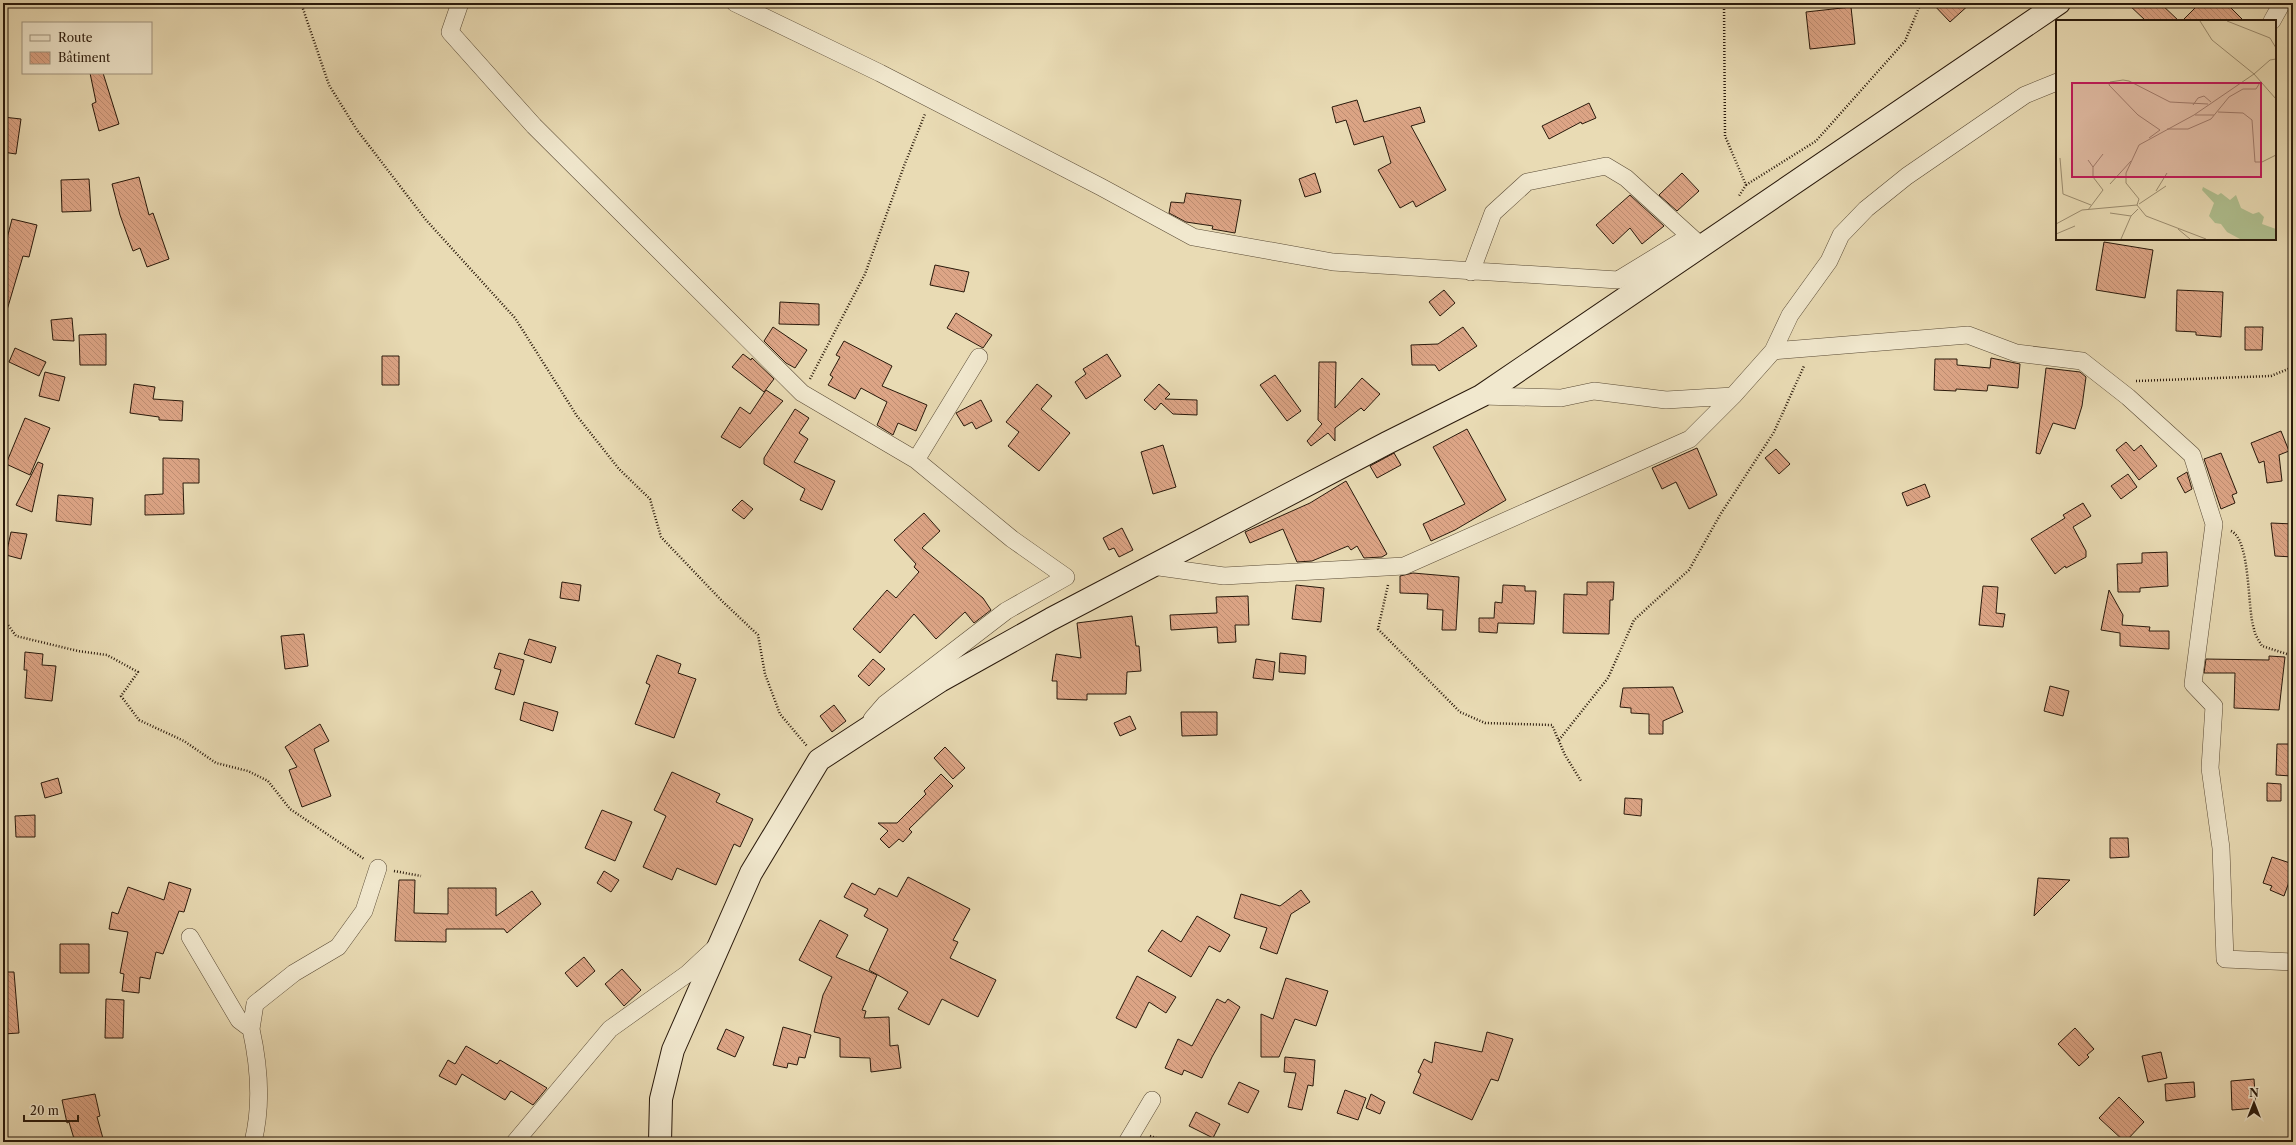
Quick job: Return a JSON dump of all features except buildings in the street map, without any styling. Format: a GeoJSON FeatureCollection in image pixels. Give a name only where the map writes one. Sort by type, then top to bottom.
{"type":"FeatureCollection","features":[{"type":"Feature","properties":{"kind":"street"},"geometry":{"type":"LineString","coordinates":[[460,3],[450,32],[534,126],[802,393],[916,460],[1012,539],[1066,577],[1006,611],[885,704],[857,736]]}},
{"type":"Feature","properties":{"kind":"street"},"geometry":{"type":"LineString","coordinates":[[735,3],[932,100],[1101,187],[1193,238],[1333,262],[1471,272],[1618,280],[1696,242]]}},
{"type":"Feature","properties":{"kind":"street"},"geometry":{"type":"LineString","coordinates":[[660,1142],[661,1099],[673,1050],[751,873],[819,760],[940,680],[1152,566],[1480,396],[1696,242],[2059,3]]}},
{"type":"Feature","properties":{"kind":"street"},"geometry":{"type":"LineString","coordinates":[[2273,20],[2282,3]]}},
{"type":"Feature","properties":{"kind":"street"},"geometry":{"type":"LineString","coordinates":[[1152,566],[1224,576],[1404,566],[1690,439],[1733,396],[1773,351],[1790,315],[1829,261],[1841,235],[1866,209],[1913,172],[2026,95],[2056,82]]}},
{"type":"Feature","properties":{"kind":"street"},"geometry":{"type":"LineString","coordinates":[[1471,272],[1494,214],[1527,182],[1606,166],[1626,178],[1696,242]]}},
{"type":"Feature","properties":{"kind":"street"},"geometry":{"type":"LineString","coordinates":[[1773,351],[1968,335],[2016,353],[2082,361],[2192,455],[2214,524],[2193,684],[2214,706],[2210,768],[2221,848],[2225,960],[2293,962]]}},
{"type":"Feature","properties":{"kind":"street"},"geometry":{"type":"LineString","coordinates":[[916,460],[979,357]]}},
{"type":"Feature","properties":{"kind":"street"},"geometry":{"type":"LineString","coordinates":[[1480,396],[1561,398],[1594,391],[1666,400],[1733,396]]}},
{"type":"Feature","properties":{"kind":"street"},"geometry":{"type":"LineString","coordinates":[[253,1142],[257,1117],[258,1058],[251,1029],[255,1004],[294,973],[338,947],[364,911],[378,868]]}},
{"type":"Feature","properties":{"kind":"street"},"geometry":{"type":"LineString","coordinates":[[190,937],[239,1020],[251,1029]]}},
{"type":"Feature","properties":{"kind":"street"},"geometry":{"type":"LineString","coordinates":[[515,1142],[610,1029],[687,974],[721,942]]}},
{"type":"Feature","properties":{"kind":"street"},"geometry":{"type":"LineString","coordinates":[[1127,1142],[1152,1100]]}},
{"type":"Feature","properties":{"kind":"path"},"geometry":{"type":"LineString","coordinates":[[301,3],[329,85],[357,130],[426,220],[515,318],[577,416],[619,469],[650,499],[661,537],[722,601],[758,635],[765,674],[780,714],[819,760]]}},
{"type":"Feature","properties":{"kind":"path"},"geometry":{"type":"LineString","coordinates":[[1724,3],[1725,136],[1746,185]]}},
{"type":"Feature","properties":{"kind":"path"},"geometry":{"type":"LineString","coordinates":[[1738,198],[1746,185],[1816,141],[1905,40],[1921,3]]}},
{"type":"Feature","properties":{"kind":"path"},"geometry":{"type":"LineString","coordinates":[[802,393],[865,274],[904,166],[932,100]]}},
{"type":"Feature","properties":{"kind":"path"},"geometry":{"type":"LineString","coordinates":[[1559,740],[1608,678],[1634,620],[1689,570],[1720,515],[1774,432],[1812,348]]}},
{"type":"Feature","properties":{"kind":"path"},"geometry":{"type":"LineString","coordinates":[[2110,384],[2165,379],[2271,376],[2293,368]]}},
{"type":"Feature","properties":{"kind":"path"},"geometry":{"type":"LineString","coordinates":[[2214,524],[2234,532],[2243,548],[2254,629],[2262,646],[2293,656]]}},
{"type":"Feature","properties":{"kind":"path"},"geometry":{"type":"LineString","coordinates":[[1392,566],[1378,629],[1460,712],[1485,723],[1552,725],[1581,781]]}},
{"type":"Feature","properties":{"kind":"path"},"geometry":{"type":"LineString","coordinates":[[3,618],[16,636],[78,651],[107,655],[138,672],[121,696],[139,720],[184,741],[216,762],[248,771],[268,781],[290,809],[378,868],[421,876]]}}]}
